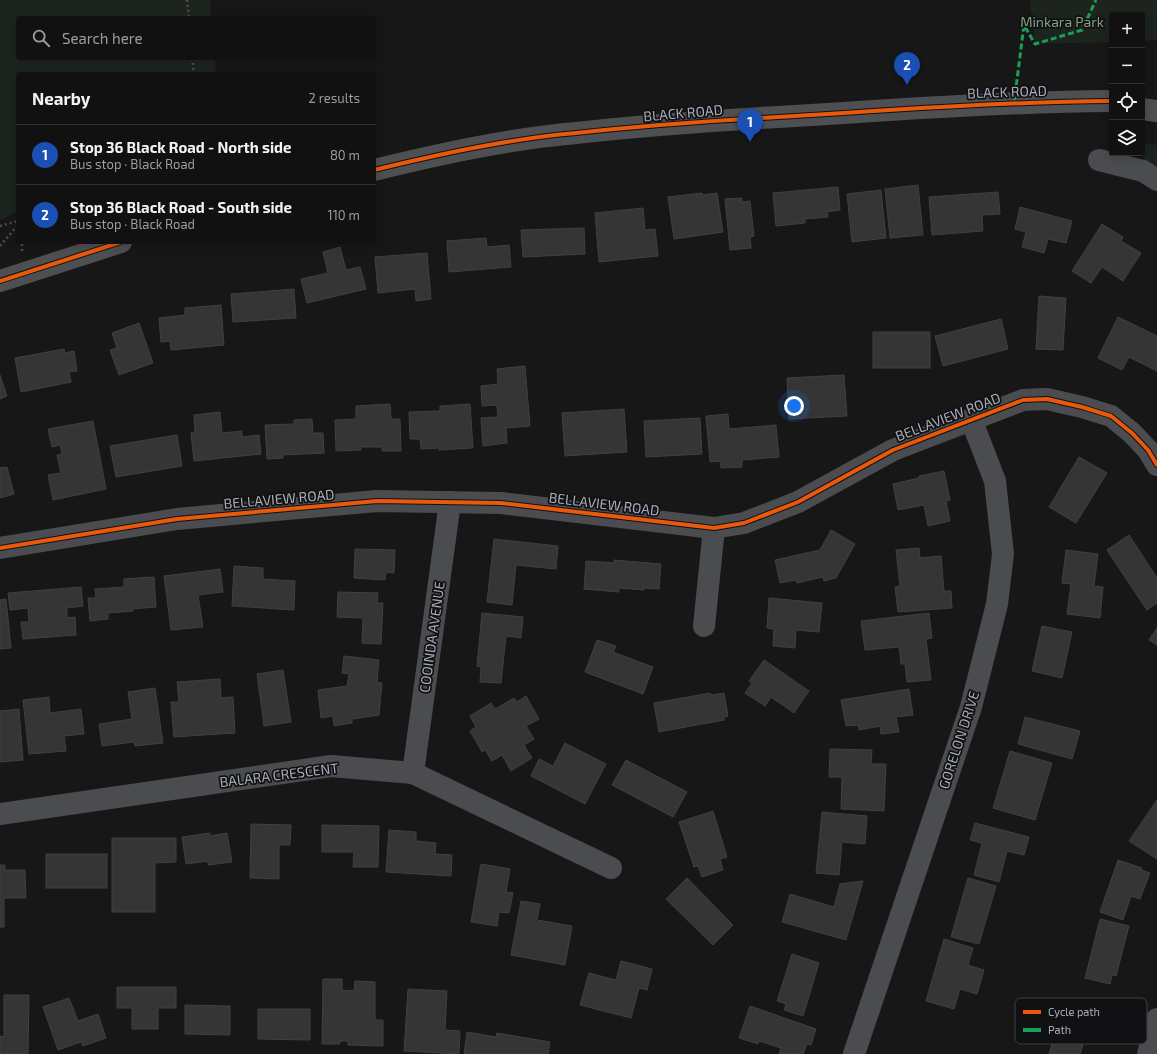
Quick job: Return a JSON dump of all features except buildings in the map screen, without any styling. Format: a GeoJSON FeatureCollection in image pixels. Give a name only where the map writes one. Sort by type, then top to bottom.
{"type":"FeatureCollection","features":[{"type":"Feature","properties":{"kind":"main road"},"geometry":{"type":"LineString","coordinates":[[1145,101],[1157,100]]}},
{"type":"Feature","properties":{"kind":"main road","name":"BLACK ROAD"},"geometry":{"type":"LineString","coordinates":[[376,170],[460,151],[575,132],[956,105],[1109,101]]}},
{"type":"Feature","properties":{"kind":"main road","name":"BLACK ROAD"},"geometry":{"type":"LineString","coordinates":[[1069,102],[1109,106]]}},
{"type":"Feature","properties":{"kind":"main road"},"geometry":{"type":"LineString","coordinates":[[1145,110],[1157,111]]}},
{"type":"Feature","properties":{"kind":"main road"},"geometry":{"type":"LineString","coordinates":[[0,281],[115,244]]}},
{"type":"Feature","properties":{"kind":"street"},"geometry":{"type":"LineString","coordinates":[[1099,160],[1143,171],[1157,180]]}},
{"type":"Feature","properties":{"kind":"street","name":"BELLAVIEW ROAD"},"geometry":{"type":"LineString","coordinates":[[0,548],[177,519],[378,501],[501,502],[714,528],[744,523],[798,502],[893,450],[1023,400],[1047,399],[1082,406],[1111,416],[1154,452]]}},
{"type":"Feature","properties":{"kind":"street","name":"GORELON DRIVE"},"geometry":{"type":"LineString","coordinates":[[854,1054],[971,707],[997,604],[1003,554],[995,481],[971,419]]}},
{"type":"Feature","properties":{"kind":"street","name":"COOINDA AVENUE"},"geometry":{"type":"LineString","coordinates":[[413,773],[450,502]]}},
{"type":"Feature","properties":{"kind":"street"},"geometry":{"type":"LineString","coordinates":[[704,626],[714,528]]}},
{"type":"Feature","properties":{"kind":"street","name":"BALARA CRESCENT"},"geometry":{"type":"LineString","coordinates":[[0,814],[330,766],[413,773],[611,868]]}},
{"type":"Feature","properties":{"kind":"street"},"geometry":{"type":"LineString","coordinates":[[1148,1054],[1157,1019]]}},
{"type":"Feature","properties":{"kind":"path"},"geometry":{"type":"LineString","coordinates":[[187,0],[189,16]]}},
{"type":"Feature","properties":{"kind":"path"},"geometry":{"type":"LineString","coordinates":[[192,60],[194,72]]}},
{"type":"Feature","properties":{"kind":"path"},"geometry":{"type":"LineString","coordinates":[[0,226],[16,222]]}},
{"type":"Feature","properties":{"kind":"path"},"geometry":{"type":"LineString","coordinates":[[0,246],[16,227]]}},
{"type":"Feature","properties":{"kind":"green space"},"geometry":{"type":"Polygon","coordinates":[[[0,0],[210,0],[211,16],[16,16],[16,60],[215,60],[216,72],[16,72],[16,212],[0,220],[0,0]]]}},
{"type":"Feature","properties":{"kind":"green space","name":"Minkara Park"},"geometry":{"type":"Polygon","coordinates":[[[1030,0],[1157,0],[1157,40],[1145,41],[1145,12],[1109,12],[1109,42],[1035,44],[1030,0]]]}},
{"type":"Feature","properties":{"kind":"green space"},"geometry":{"type":"Polygon","coordinates":[[[1145,143],[1157,145],[1157,172],[1144,163],[1145,143]]]}},
{"type":"Feature","properties":{"kind":"marked path"},"geometry":{"type":"LineString","coordinates":[[1014,103],[1024,25],[1035,44],[1082,30],[1096,0]]}},
{"type":"Feature","properties":{"kind":"cycle path"},"geometry":{"type":"LineString","coordinates":[[376,170],[500,143],[631,128],[740,119],[954,106],[1109,101]]}},
{"type":"Feature","properties":{"kind":"cycle path"},"geometry":{"type":"LineString","coordinates":[[0,281],[115,244]]}},
{"type":"Feature","properties":{"kind":"cycle path"},"geometry":{"type":"LineString","coordinates":[[0,548],[177,519],[377,501],[501,503],[714,528],[744,523],[798,502],[893,450],[1023,400],[1047,399],[1082,407],[1111,416],[1132,433],[1148,450],[1157,465]]}},
{"type":"Feature","properties":{"kind":"place","name":"Stop 36 Black Road - South side"},"geometry":{"type":"Point","coordinates":[907,85]}},
{"type":"Feature","properties":{"kind":"place","name":"Stop 36 Black Road - North side"},"geometry":{"type":"Point","coordinates":[750,142]}}]}
